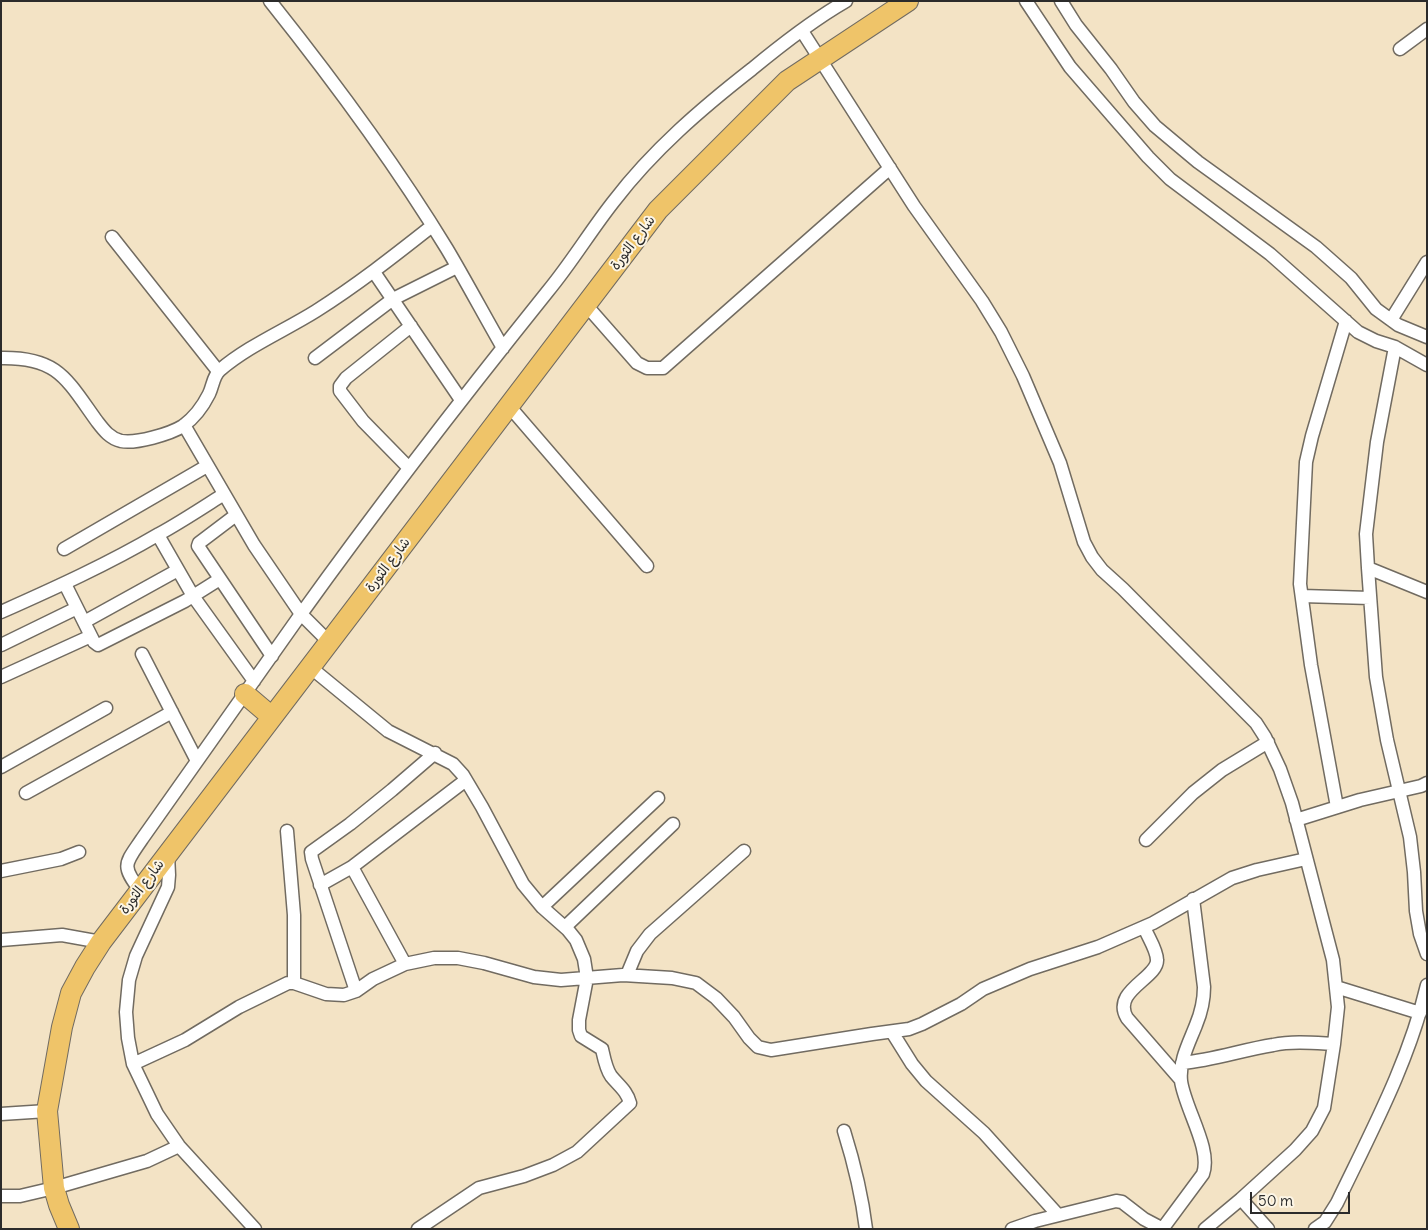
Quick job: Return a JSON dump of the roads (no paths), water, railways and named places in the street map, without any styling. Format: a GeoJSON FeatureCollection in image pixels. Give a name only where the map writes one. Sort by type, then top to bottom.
{"type":"FeatureCollection","features":[{"type":"Feature","properties":{"kind":"main road","name":"شارع الثورة"},"geometry":{"type":"LineString","coordinates":[[68,1229],[54,1188],[48,1111],[62,1028],[71,993],[101,942],[658,210],[787,81],[908,1]]}},
{"type":"Feature","properties":{"kind":"main road"},"geometry":{"type":"LineString","coordinates":[[250,687],[272,716]]}},
{"type":"Feature","properties":{"kind":"street"},"geometry":{"type":"LineString","coordinates":[[270,1],[327,74],[405,185],[457,267],[503,348]]}},
{"type":"Feature","properties":{"kind":"street"},"geometry":{"type":"LineString","coordinates":[[140,890],[128,873],[126,868],[127,862],[363,528],[408,467],[561,276],[614,201],[642,167],[706,105],[778,48],[846,1]]}},
{"type":"Feature","properties":{"kind":"street"},"geometry":{"type":"LineString","coordinates":[[1026,1],[1070,67],[1148,157],[1170,179],[1270,254],[1358,332],[1376,341],[1396,347],[1427,365]]}},
{"type":"Feature","properties":{"kind":"street"},"geometry":{"type":"LineString","coordinates":[[1061,1],[1076,25],[1134,102],[1155,126],[1198,162],[1316,246],[1350,278],[1376,309],[1398,325],[1427,337]]}},
{"type":"Feature","properties":{"kind":"street"},"geometry":{"type":"LineString","coordinates":[[1400,49],[1427,29]]}},
{"type":"Feature","properties":{"kind":"street"},"geometry":{"type":"LineString","coordinates":[[802,31],[914,206],[982,301],[1001,332],[1023,376],[1060,463],[1084,542],[1092,557],[1102,570],[1256,723],[1268,742],[1280,769],[1296,820],[1333,960],[1338,1007],[1324,1108],[1312,1131],[1295,1150],[1241,1200],[1205,1229]]}},
{"type":"Feature","properties":{"kind":"street"},"geometry":{"type":"LineString","coordinates":[[586,305],[637,363],[647,368],[663,368],[890,168]]}},
{"type":"Feature","properties":{"kind":"street"},"geometry":{"type":"LineString","coordinates":[[1,358],[36,361],[56,370],[67,381],[103,430],[112,438],[124,441],[164,435],[184,425],[192,418],[208,396],[218,371],[315,312],[374,272],[432,226]]}},
{"type":"Feature","properties":{"kind":"street"},"geometry":{"type":"LineString","coordinates":[[112,237],[218,371]]}},
{"type":"Feature","properties":{"kind":"street"},"geometry":{"type":"LineString","coordinates":[[1391,320],[1427,262]]}},
{"type":"Feature","properties":{"kind":"street"},"geometry":{"type":"LineString","coordinates":[[315,358],[393,299],[457,267]]}},
{"type":"Feature","properties":{"kind":"street"},"geometry":{"type":"LineString","coordinates":[[374,272],[461,400]]}},
{"type":"Feature","properties":{"kind":"street"},"geometry":{"type":"LineString","coordinates":[[1337,807],[1311,665],[1300,584],[1306,462],[1346,321]]}},
{"type":"Feature","properties":{"kind":"street"},"geometry":{"type":"LineString","coordinates":[[408,467],[363,421],[340,391],[340,386],[346,378],[411,326]]}},
{"type":"Feature","properties":{"kind":"street"},"geometry":{"type":"LineString","coordinates":[[1396,347],[1377,442],[1366,534],[1376,677],[1410,836],[1416,911],[1420,934],[1427,954]]}},
{"type":"Feature","properties":{"kind":"street"},"geometry":{"type":"LineString","coordinates":[[509,406],[647,566]]}},
{"type":"Feature","properties":{"kind":"street"},"geometry":{"type":"LineString","coordinates":[[184,425],[254,545],[301,614],[329,642]]}},
{"type":"Feature","properties":{"kind":"street"},"geometry":{"type":"LineString","coordinates":[[64,549],[207,466]]}},
{"type":"Feature","properties":{"kind":"street"},"geometry":{"type":"LineString","coordinates":[[1,612],[65,584],[158,535],[224,494]]}},
{"type":"Feature","properties":{"kind":"street"},"geometry":{"type":"LineString","coordinates":[[236,515],[198,545],[272,656]]}},
{"type":"Feature","properties":{"kind":"street"},"geometry":{"type":"LineString","coordinates":[[158,535],[193,596],[250,687]]}},
{"type":"Feature","properties":{"kind":"street"},"geometry":{"type":"LineString","coordinates":[[1368,568],[1427,592]]}},
{"type":"Feature","properties":{"kind":"street"},"geometry":{"type":"LineString","coordinates":[[84,622],[178,570]]}},
{"type":"Feature","properties":{"kind":"street"},"geometry":{"type":"LineString","coordinates":[[65,584],[91,636],[96,644],[101,644],[193,596],[220,579]]}},
{"type":"Feature","properties":{"kind":"street"},"geometry":{"type":"LineString","coordinates":[[1302,596],[1370,598]]}},
{"type":"Feature","properties":{"kind":"street"},"geometry":{"type":"LineString","coordinates":[[1,645],[78,608]]}},
{"type":"Feature","properties":{"kind":"street"},"geometry":{"type":"LineString","coordinates":[[1,677],[91,636]]}},
{"type":"Feature","properties":{"kind":"street"},"geometry":{"type":"LineString","coordinates":[[142,654],[197,761]]}},
{"type":"Feature","properties":{"kind":"street"},"geometry":{"type":"LineString","coordinates":[[310,667],[388,730],[453,764],[466,780],[523,884],[542,907],[565,927],[576,940],[581,950],[587,978],[579,1020],[579,1030],[581,1036],[602,1049],[611,1076],[619,1083],[628,1096],[630,1103],[577,1152],[524,1176],[479,1188],[418,1229]]}},
{"type":"Feature","properties":{"kind":"street"},"geometry":{"type":"LineString","coordinates":[[1,767],[106,708]]}},
{"type":"Feature","properties":{"kind":"street"},"geometry":{"type":"LineString","coordinates":[[26,793],[172,712]]}},
{"type":"Feature","properties":{"kind":"street"},"geometry":{"type":"LineString","coordinates":[[1146,840],[1193,793],[1222,770],[1268,742]]}},
{"type":"Feature","properties":{"kind":"street"},"geometry":{"type":"LineString","coordinates":[[356,991],[320,886],[311,852],[385,796],[434,753]]}},
{"type":"Feature","properties":{"kind":"street"},"geometry":{"type":"LineString","coordinates":[[320,886],[352,867],[466,780]]}},
{"type":"Feature","properties":{"kind":"street"},"geometry":{"type":"LineString","coordinates":[[1296,820],[1427,783]]}},
{"type":"Feature","properties":{"kind":"street"},"geometry":{"type":"LineString","coordinates":[[542,907],[658,798]]}},
{"type":"Feature","properties":{"kind":"street"},"geometry":{"type":"LineString","coordinates":[[565,927],[673,824]]}},
{"type":"Feature","properties":{"kind":"street"},"geometry":{"type":"LineString","coordinates":[[287,831],[294,915],[294,983]]}},
{"type":"Feature","properties":{"kind":"street"},"geometry":{"type":"LineString","coordinates":[[628,975],[637,951],[650,934],[744,851]]}},
{"type":"Feature","properties":{"kind":"street"},"geometry":{"type":"LineString","coordinates":[[1,871],[29,867],[61,859],[79,852]]}},
{"type":"Feature","properties":{"kind":"street"},"geometry":{"type":"LineString","coordinates":[[168,854],[168,887],[136,956],[129,980],[126,1012],[133,1064],[157,1114],[179,1146],[255,1229]]}},
{"type":"Feature","properties":{"kind":"street"},"geometry":{"type":"LineString","coordinates":[[133,1064],[185,1040],[248,1003],[288,983],[294,983],[326,994],[344,995],[356,991],[373,979],[405,964],[434,958],[458,958],[484,962],[534,977],[562,980],[628,975],[672,978],[696,984],[716,998],[758,1047],[771,1050],[892,1032],[922,1024],[961,1004],[983,989],[1030,969],[1098,947],[1144,927],[1232,878],[1256,870],[1306,859]]}},
{"type":"Feature","properties":{"kind":"street"},"geometry":{"type":"LineString","coordinates":[[352,867],[405,964]]}},
{"type":"Feature","properties":{"kind":"street"},"geometry":{"type":"LineString","coordinates":[[1012,1229],[1058,1215],[1116,1201],[1122,1202],[1144,1219],[1163,1228],[1203,1174],[1206,1165],[1203,1148],[1185,1100],[1181,1080],[1182,1063],[1197,1023],[1204,994],[1193,899]]}},
{"type":"Feature","properties":{"kind":"street"},"geometry":{"type":"LineString","coordinates":[[1144,927],[1157,963],[1154,969],[1136,986],[1123,1009],[1127,1018],[1181,1080]]}},
{"type":"Feature","properties":{"kind":"street"},"geometry":{"type":"LineString","coordinates":[[1,940],[62,935],[101,942]]}},
{"type":"Feature","properties":{"kind":"street"},"geometry":{"type":"LineString","coordinates":[[1315,1229],[1325,1222],[1337,1203],[1398,1074],[1420,1013],[1427,985]]}},
{"type":"Feature","properties":{"kind":"street"},"geometry":{"type":"LineString","coordinates":[[1336,987],[1420,1013]]}},
{"type":"Feature","properties":{"kind":"street"},"geometry":{"type":"LineString","coordinates":[[892,1032],[912,1064],[926,1081],[984,1133],[1058,1215]]}},
{"type":"Feature","properties":{"kind":"street"},"geometry":{"type":"LineString","coordinates":[[1182,1063],[1274,1044],[1303,1042],[1334,1044]]}},
{"type":"Feature","properties":{"kind":"street"},"geometry":{"type":"LineString","coordinates":[[1,1114],[48,1111]]}},
{"type":"Feature","properties":{"kind":"street"},"geometry":{"type":"LineString","coordinates":[[844,1131],[858,1182],[866,1229]]}},
{"type":"Feature","properties":{"kind":"street"},"geometry":{"type":"LineString","coordinates":[[1,1196],[20,1196],[54,1188],[147,1161],[179,1146]]}},
{"type":"Feature","properties":{"kind":"street"},"geometry":{"type":"LineString","coordinates":[[1241,1200],[1268,1229]]}}]}
